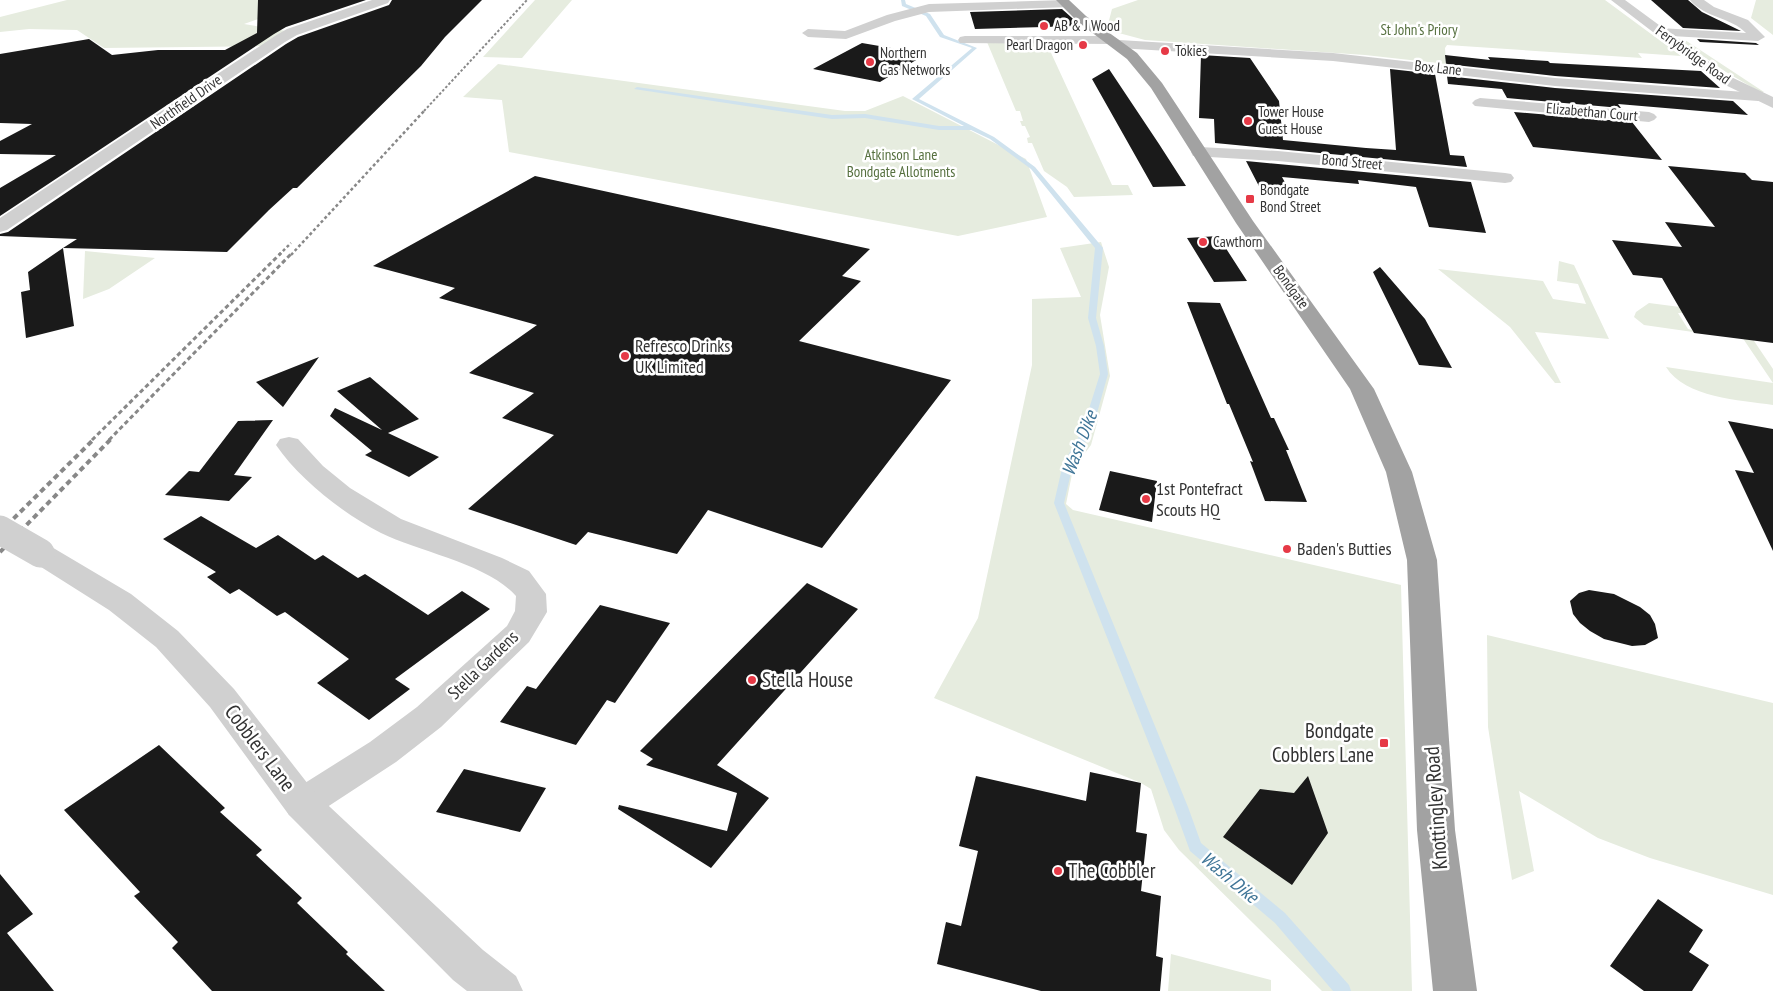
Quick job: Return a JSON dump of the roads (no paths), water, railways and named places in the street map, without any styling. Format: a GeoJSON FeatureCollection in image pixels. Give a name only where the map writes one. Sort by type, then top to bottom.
{"type":"FeatureCollection","features":[{"type":"Feature","properties":{"kind":"highway","name":"Bondgate"},"geometry":{"type":"LineString","coordinates":[[1064,2],[1082,19],[1115,42],[1139,64],[1157,86],[1245,223],[1362,389],[1399,472],[1422,560],[1426,624]]}},
{"type":"Feature","properties":{"kind":"highway","name":"Knottingley Road"},"geometry":{"type":"LineString","coordinates":[[1426,624],[1436,830],[1455,991]]}},
{"type":"Feature","properties":{"kind":"street","name":"Northfield Drive"},"geometry":{"type":"LineString","coordinates":[[0,226],[280,39],[292,32],[384,0]]}},
{"type":"Feature","properties":{"kind":"street","name":"Ferrybridge Road"},"geometry":{"type":"LineString","coordinates":[[1617,0],[1722,78],[1773,103]]}},
{"type":"Feature","properties":{"kind":"street"},"geometry":{"type":"LineString","coordinates":[[1659,32],[1762,39],[1744,23],[1710,10],[1696,0]]}},
{"type":"Feature","properties":{"kind":"street"},"geometry":{"type":"LineString","coordinates":[[808,33],[846,35],[915,11],[1064,2]]}},
{"type":"Feature","properties":{"kind":"street","name":"Box Lane"},"geometry":{"type":"LineString","coordinates":[[965,40],[1115,42],[1333,57],[1521,78],[1758,97]]}},
{"type":"Feature","properties":{"kind":"street","name":"Elizabethan Court"},"geometry":{"type":"LineString","coordinates":[[1521,78],[1535,106]]}},
{"type":"Feature","properties":{"kind":"street","name":"Elizabethan Court"},"geometry":{"type":"LineString","coordinates":[[1480,103],[1535,106],[1649,117]]}},
{"type":"Feature","properties":{"kind":"street","name":"Bond Street"},"geometry":{"type":"LineString","coordinates":[[1199,152],[1288,156],[1505,178]]}},
{"type":"Feature","properties":{"kind":"street","name":"Stella Gardens"},"geometry":{"type":"LineString","coordinates":[[289,445],[314,472],[340,494],[391,526],[492,565],[518,579],[530,594],[531,612],[518,634],[429,718],[383,752],[302,804]]}},
{"type":"Feature","properties":{"kind":"street","name":"Cobblers Lane"},"geometry":{"type":"LineString","coordinates":[[0,530],[120,602],[167,639],[222,698],[302,804],[468,965],[502,991]]}},
{"type":"Feature","properties":{"kind":"waterway","name":"Wash Dike"},"geometry":{"type":"LineString","coordinates":[[903,0],[904,5],[928,15],[942,36],[975,48],[915,99],[992,138],[1033,168],[1099,248],[1092,318],[1100,346],[1104,374],[1087,431],[1068,464],[1059,503],[1181,807],[1195,847],[1280,918],[1343,991]]}},
{"type":"Feature","properties":{"kind":"waterway"},"geometry":{"type":"LineString","coordinates":[[637,89],[832,117],[865,116],[939,128],[971,128]]}},
{"type":"Feature","properties":{"kind":"railway"},"geometry":{"type":"LineString","coordinates":[[424,111],[527,0]]}},
{"type":"Feature","properties":{"kind":"railway"},"geometry":{"type":"LineString","coordinates":[[291,255],[425,110]]}},
{"type":"Feature","properties":{"kind":"railway"},"geometry":{"type":"LineString","coordinates":[[281,253],[291,243]]}},
{"type":"Feature","properties":{"kind":"railway"},"geometry":{"type":"LineString","coordinates":[[92,440],[281,253]]}},
{"type":"Feature","properties":{"kind":"railway"},"geometry":{"type":"LineString","coordinates":[[109,440],[292,253]]}},
{"type":"Feature","properties":{"kind":"railway"},"geometry":{"type":"LineString","coordinates":[[0,532],[94,439]]}},
{"type":"Feature","properties":{"kind":"railway"},"geometry":{"type":"LineString","coordinates":[[0,552],[111,439]]}},
{"type":"Feature","properties":{"kind":"place","name":"AB & J Wood"},"geometry":{"type":"Point","coordinates":[1044,26]}},
{"type":"Feature","properties":{"kind":"place","name":"Pearl Dragon"},"geometry":{"type":"Point","coordinates":[1083,45]}},
{"type":"Feature","properties":{"kind":"place","name":"Tokies"},"geometry":{"type":"Point","coordinates":[1165,51]}},
{"type":"Feature","properties":{"kind":"place","name":"Northern Gas Networks"},"geometry":{"type":"Point","coordinates":[870,62]}},
{"type":"Feature","properties":{"kind":"place","name":"Tower House Guest House"},"geometry":{"type":"Point","coordinates":[1248,121]}},
{"type":"Feature","properties":{"kind":"place","name":"Bondgate Bond Street"},"geometry":{"type":"Point","coordinates":[1250,199]}},
{"type":"Feature","properties":{"kind":"place","name":"Cawthorn"},"geometry":{"type":"Point","coordinates":[1203,242]}},
{"type":"Feature","properties":{"kind":"place","name":"Refresco Drinks UK Limited"},"geometry":{"type":"Point","coordinates":[625,356]}},
{"type":"Feature","properties":{"kind":"place","name":"1st Pontefract Scouts HQ"},"geometry":{"type":"Point","coordinates":[1146,499]}},
{"type":"Feature","properties":{"kind":"place","name":"Baden's Butties"},"geometry":{"type":"Point","coordinates":[1287,549]}},
{"type":"Feature","properties":{"kind":"place","name":"Stella House"},"geometry":{"type":"Point","coordinates":[752,680]}},
{"type":"Feature","properties":{"kind":"place","name":"Bondgate Cobblers Lane"},"geometry":{"type":"Point","coordinates":[1384,743]}},
{"type":"Feature","properties":{"kind":"place","name":"The Cobbler"},"geometry":{"type":"Point","coordinates":[1058,871]}},
{"type":"Feature","properties":{"kind":"park label","name":"St John's Priory"},"geometry":{"type":"Point","coordinates":[1419,30]}},
{"type":"Feature","properties":{"kind":"park label","name":"Atkinson Lane Bondgate Allotments"},"geometry":{"type":"Point","coordinates":[901,164]}}]}
